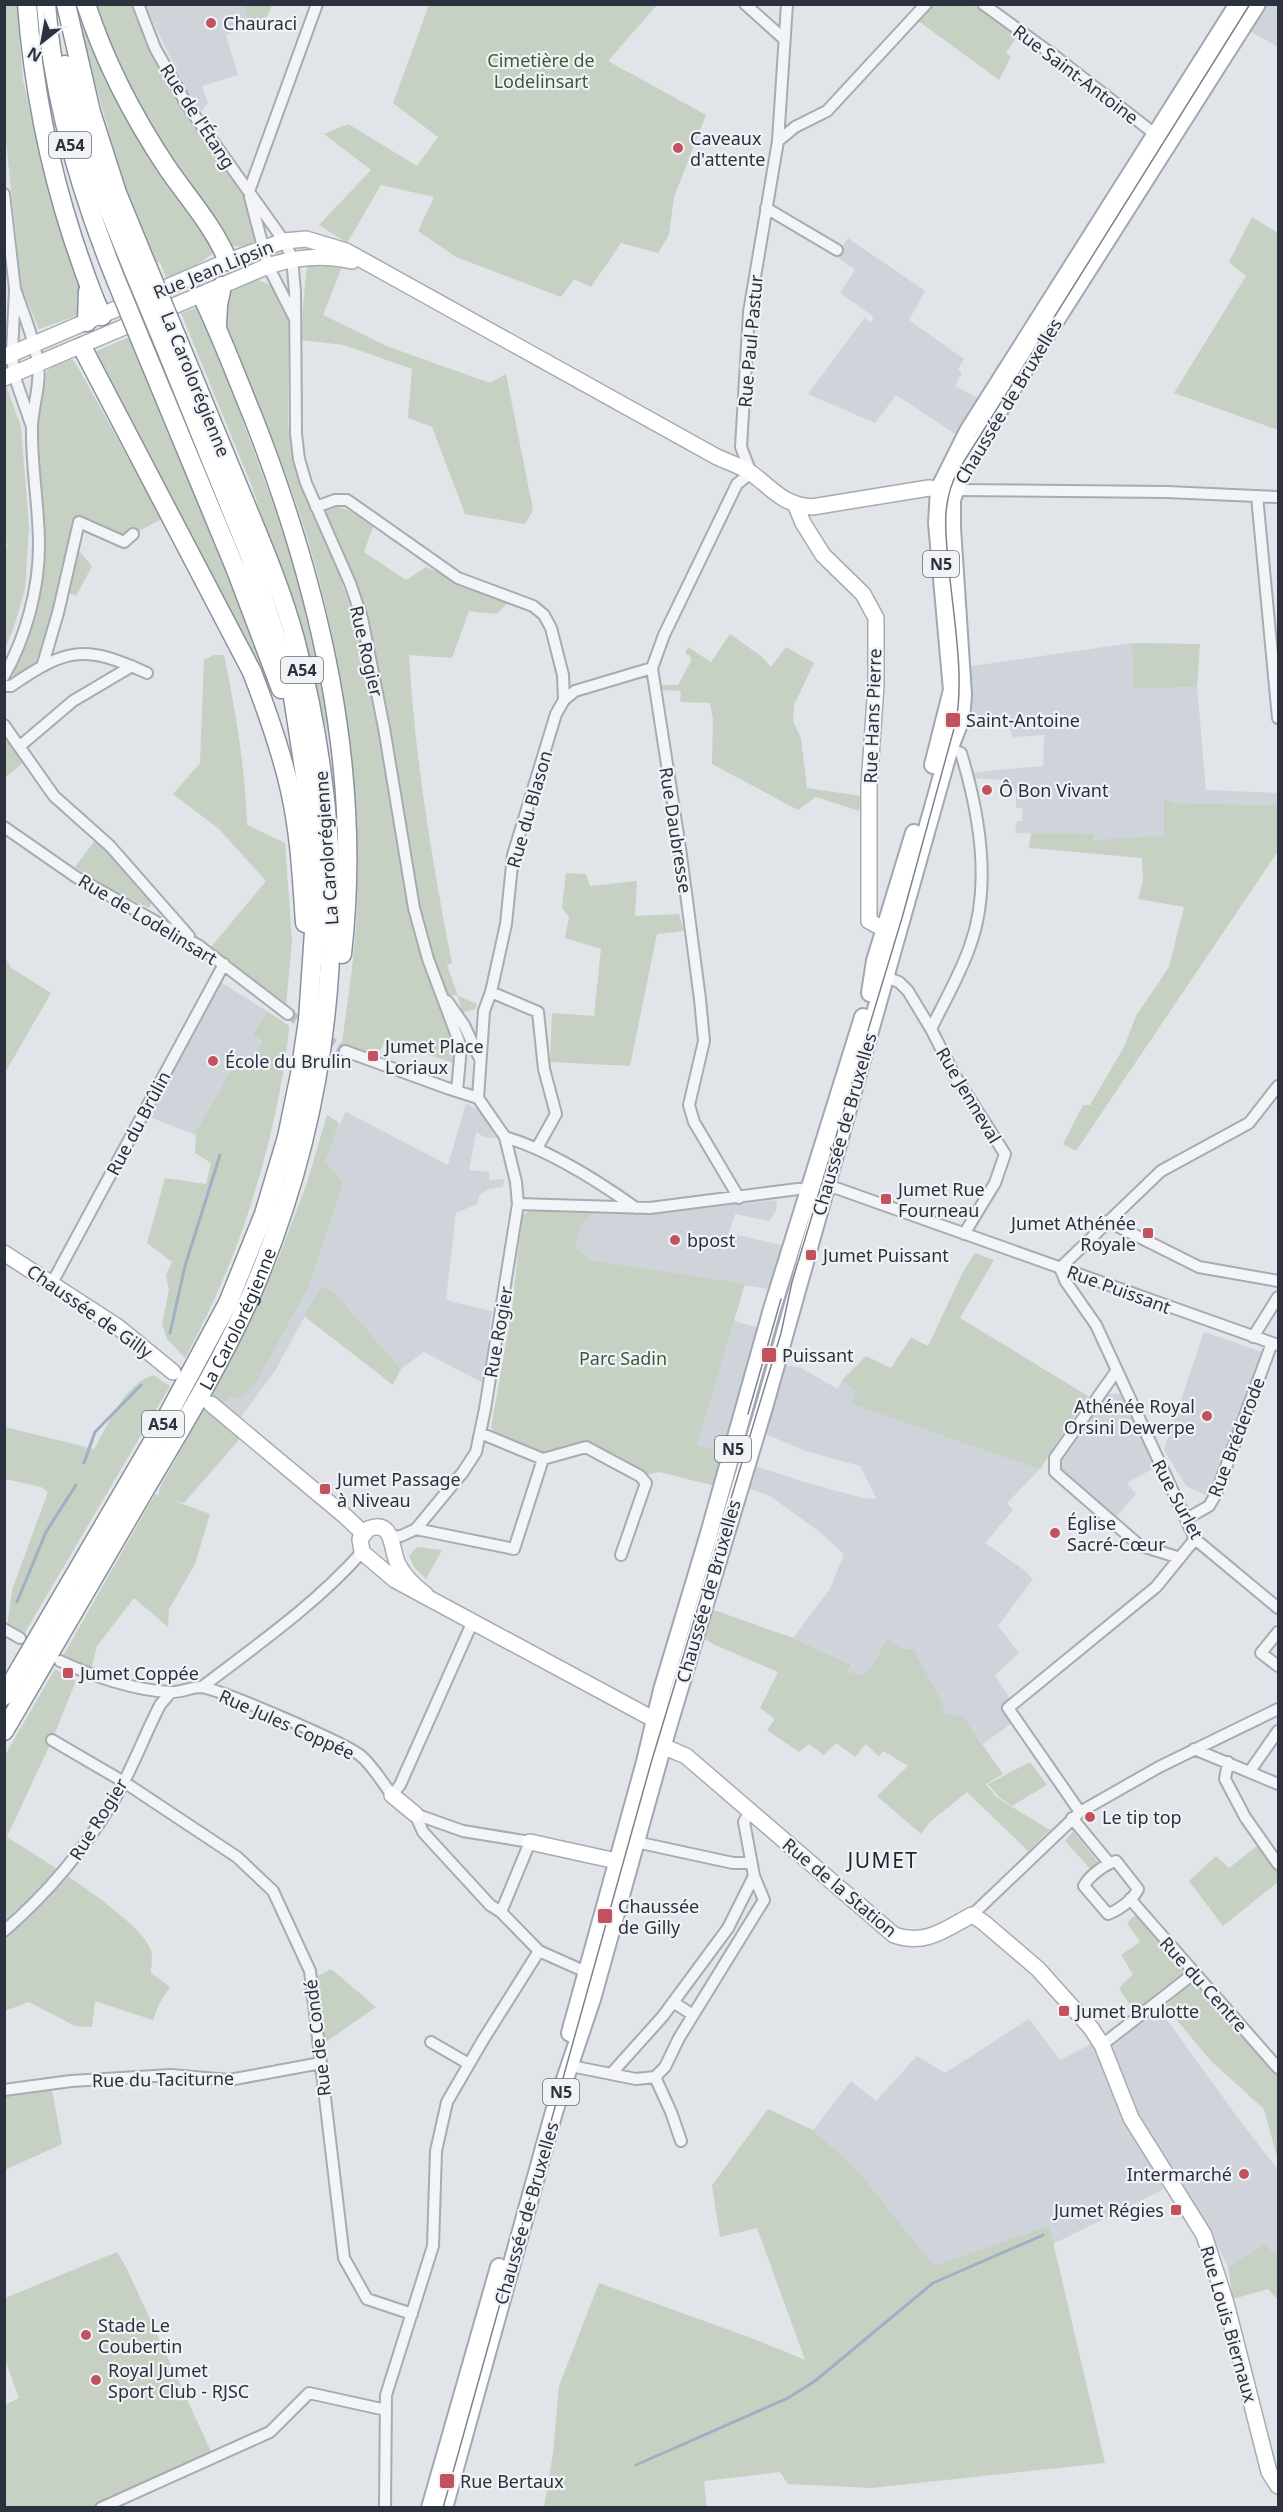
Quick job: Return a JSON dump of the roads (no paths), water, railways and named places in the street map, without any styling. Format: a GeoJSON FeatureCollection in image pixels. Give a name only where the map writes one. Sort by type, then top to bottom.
{"type":"FeatureCollection","features":[{"type":"Feature","properties":{"kind":"highway"},"geometry":{"type":"LineString","coordinates":[[27,4],[34,82],[46,143],[62,207],[88,283],[95,319]]}},
{"type":"Feature","properties":{"kind":"highway","name":"La Carolorégienne"},"geometry":{"type":"LineString","coordinates":[[46,4],[48,43],[74,162],[91,218],[236,570],[285,698],[295,714]]}},
{"type":"Feature","properties":{"kind":"highway","name":"La Carolorégienne"},"geometry":{"type":"LineString","coordinates":[[4,1696],[179,1396],[237,1282],[264,1214],[287,1137],[300,1074],[310,1000],[317,887],[310,808],[295,714],[282,652],[250,556],[170,341],[141,269],[96,178],[78,116],[51,4]]}},
{"type":"Feature","properties":{"kind":"highway","name":"La Carolorégienne"},"geometry":{"type":"LineString","coordinates":[[66,4],[101,142],[141,269]]}},
{"type":"Feature","properties":{"kind":"highway"},"geometry":{"type":"LineString","coordinates":[[86,4],[108,62],[132,109],[168,168],[213,232],[228,261]]}},
{"type":"Feature","properties":{"kind":"highway"},"geometry":{"type":"LineString","coordinates":[[217,326],[222,286]]}},
{"type":"Feature","properties":{"kind":"highway"},"geometry":{"type":"LineString","coordinates":[[202,296],[217,326],[291,520],[310,582],[329,664],[340,735],[348,870],[346,914],[338,985],[326,1023]]}},
{"type":"Feature","properties":{"kind":"highway","name":"La Carolorégienne"},"geometry":{"type":"LineString","coordinates":[[4,1731],[189,1414],[217,1364],[253,1290],[280,1220],[304,1141],[326,1023],[333,909],[326,801],[316,730],[294,636],[266,552],[170,341]]}},
{"type":"Feature","properties":{"kind":"highway"},"geometry":{"type":"LineString","coordinates":[[82,347],[252,672],[271,723],[291,790],[300,852],[310,1000]]}},
{"type":"Feature","properties":{"kind":"main road","name":"Chaussée de Bruxelles"},"geometry":{"type":"LineString","coordinates":[[880,974],[875,961],[891,933],[944,745],[961,718],[963,695],[952,528],[947,490],[960,476],[1162,139],[1238,4]]}},
{"type":"Feature","properties":{"kind":"main road","name":"Chaussée de Bruxelles"},"geometry":{"type":"LineString","coordinates":[[1162,139],[1257,4]]}},
{"type":"Feature","properties":{"kind":"main road","name":"Chaussée de Bruxelles"},"geometry":{"type":"LineString","coordinates":[[444,2508],[554,2112],[571,2066],[661,1723],[697,1603],[772,1309],[854,1096],[880,974],[944,745]]}},
{"type":"Feature","properties":{"kind":"main road","name":"Chaussée de Bruxelles"},"geometry":{"type":"LineString","coordinates":[[430,2508],[586,1972],[624,1862],[636,1842],[656,1743]]}},
{"type":"Feature","properties":{"kind":"street","name":"Rue de l'Étang"},"geometry":{"type":"LineString","coordinates":[[138,4],[155,48],[187,105],[284,241],[292,258]]}},
{"type":"Feature","properties":{"kind":"street"},"geometry":{"type":"LineString","coordinates":[[249,191],[317,4]]}},
{"type":"Feature","properties":{"kind":"street"},"geometry":{"type":"LineString","coordinates":[[745,4],[784,39]]}},
{"type":"Feature","properties":{"kind":"street","name":"Rue Paul Pastur"},"geometry":{"type":"LineString","coordinates":[[751,473],[741,447],[749,312],[778,141],[787,4]]}},
{"type":"Feature","properties":{"kind":"street"},"geometry":{"type":"LineString","coordinates":[[778,141],[795,127],[827,111],[926,4]]}},
{"type":"Feature","properties":{"kind":"street","name":"Rue Saint-Antoine"},"geometry":{"type":"LineString","coordinates":[[982,4],[1056,57],[1162,139]]}},
{"type":"Feature","properties":{"kind":"street","name":"Rue de l'Étang"},"geometry":{"type":"LineString","coordinates":[[249,191],[268,266]]}},
{"type":"Feature","properties":{"kind":"street"},"geometry":{"type":"LineString","coordinates":[[4,194],[15,289],[34,344],[38,365],[32,426],[39,545],[36,582],[23,631],[4,676]]}},
{"type":"Feature","properties":{"kind":"street"},"geometry":{"type":"LineString","coordinates":[[765,208],[837,250]]}},
{"type":"Feature","properties":{"kind":"street","name":"Rue Jean Lipsin"},"geometry":{"type":"LineString","coordinates":[[8,355],[228,261],[284,241],[306,239],[327,244],[371,265]]}},
{"type":"Feature","properties":{"kind":"street","name":"Rue Jean Lipsin"},"geometry":{"type":"LineString","coordinates":[[9,376],[82,347],[268,266],[292,258],[339,258],[371,265]]}},
{"type":"Feature","properties":{"kind":"street","name":"Rue Rogier"},"geometry":{"type":"LineString","coordinates":[[292,258],[296,292],[296,434],[306,483],[350,583],[362,618],[384,728],[414,908],[438,988]]}},
{"type":"Feature","properties":{"kind":"street"},"geometry":{"type":"LineString","coordinates":[[222,286],[228,261]]}},
{"type":"Feature","properties":{"kind":"street"},"geometry":{"type":"LineString","coordinates":[[371,265],[717,457],[751,473],[769,489],[796,506],[812,507],[929,488],[1167,492],[1278,497]]}},
{"type":"Feature","properties":{"kind":"street","name":"Rue Rogier"},"geometry":{"type":"LineString","coordinates":[[268,266],[295,318]]}},
{"type":"Feature","properties":{"kind":"street"},"geometry":{"type":"LineString","coordinates":[[170,287],[189,289],[202,296]]}},
{"type":"Feature","properties":{"kind":"street"},"geometry":{"type":"LineString","coordinates":[[15,289],[8,355],[9,376],[32,426]]}},
{"type":"Feature","properties":{"kind":"street"},"geometry":{"type":"LineString","coordinates":[[82,347],[95,319],[107,322],[119,331]]}},
{"type":"Feature","properties":{"kind":"street","name":"Rue Daubresse"},"geometry":{"type":"LineString","coordinates":[[739,1198],[694,1122],[689,1106],[704,1041],[680,848],[652,668],[664,635],[737,484],[751,473]]}},
{"type":"Feature","properties":{"kind":"street"},"geometry":{"type":"LineString","coordinates":[[1257,496],[1278,718]]}},
{"type":"Feature","properties":{"kind":"street"},"geometry":{"type":"LineString","coordinates":[[316,507],[335,500],[346,501],[458,578],[533,606],[544,615],[551,628],[563,675],[564,700]]}},
{"type":"Feature","properties":{"kind":"street","name":"Rue Hans Pierre"},"geometry":{"type":"LineString","coordinates":[[796,506],[803,523],[823,555],[863,594],[876,618],[876,686],[869,786],[869,921],[891,933]]}},
{"type":"Feature","properties":{"kind":"street"},"geometry":{"type":"LineString","coordinates":[[44,664],[79,522],[124,542],[133,534]]}},
{"type":"Feature","properties":{"kind":"street"},"geometry":{"type":"LineString","coordinates":[[4,686],[11,686],[44,664],[75,654],[95,653],[147,673]]}},
{"type":"Feature","properties":{"kind":"street"},"geometry":{"type":"LineString","coordinates":[[20,746],[72,701],[132,666]]}},
{"type":"Feature","properties":{"kind":"street"},"geometry":{"type":"LineString","coordinates":[[564,700],[575,691],[652,668]]}},
{"type":"Feature","properties":{"kind":"street","name":"Rue du Blason"},"geometry":{"type":"LineString","coordinates":[[483,1011],[491,992],[506,924],[513,855],[556,714],[564,700]]}},
{"type":"Feature","properties":{"kind":"street"},"geometry":{"type":"LineString","coordinates":[[4,725],[54,796],[110,846],[173,920],[198,945]]}},
{"type":"Feature","properties":{"kind":"street"},"geometry":{"type":"LineString","coordinates":[[931,1029],[970,947],[981,908],[980,850],[971,784],[962,753],[944,745]]}},
{"type":"Feature","properties":{"kind":"street","name":"Rue de Lodelinsart"},"geometry":{"type":"LineString","coordinates":[[4,827],[76,877],[198,945],[288,1014]]}},
{"type":"Feature","properties":{"kind":"street","name":"Rue du Brûlin"},"geometry":{"type":"LineString","coordinates":[[52,1283],[224,964]]}},
{"type":"Feature","properties":{"kind":"street","name":"Rue Jenneval"},"geometry":{"type":"LineString","coordinates":[[880,974],[899,982],[908,991],[955,1076],[1005,1154],[995,1183],[964,1234]]}},
{"type":"Feature","properties":{"kind":"street"},"geometry":{"type":"LineString","coordinates":[[438,988],[464,1025],[480,1058]]}},
{"type":"Feature","properties":{"kind":"street"},"geometry":{"type":"LineString","coordinates":[[438,988],[462,1047],[457,1091]]}},
{"type":"Feature","properties":{"kind":"street"},"geometry":{"type":"LineString","coordinates":[[491,992],[538,1012],[544,1069],[556,1114],[537,1148]]}},
{"type":"Feature","properties":{"kind":"street"},"geometry":{"type":"LineString","coordinates":[[456,1036],[464,1025],[483,1011]]}},
{"type":"Feature","properties":{"kind":"street"},"geometry":{"type":"LineString","coordinates":[[345,1051],[478,1098],[483,1011]]}},
{"type":"Feature","properties":{"kind":"street"},"geometry":{"type":"LineString","coordinates":[[1060,1268],[1161,1172],[1249,1123],[1278,1086]]}},
{"type":"Feature","properties":{"kind":"street","name":"Rue Rogier"},"geometry":{"type":"LineString","coordinates":[[416,1529],[463,1472],[476,1452],[518,1204],[516,1182],[505,1137],[478,1098]]}},
{"type":"Feature","properties":{"kind":"street"},"geometry":{"type":"LineString","coordinates":[[505,1137],[537,1148],[637,1208]]}},
{"type":"Feature","properties":{"kind":"street"},"geometry":{"type":"LineString","coordinates":[[518,1204],[637,1208],[817,1188]]}},
{"type":"Feature","properties":{"kind":"street","name":"Rue Puissant"},"geometry":{"type":"LineString","coordinates":[[817,1188],[836,1188],[1275,1344]]}},
{"type":"Feature","properties":{"kind":"street"},"geometry":{"type":"LineString","coordinates":[[1107,1221],[1199,1267],[1278,1281]]}},
{"type":"Feature","properties":{"kind":"street","name":"Chaussée de Gilly"},"geometry":{"type":"LineString","coordinates":[[4,1253],[118,1327],[173,1372]]}},
{"type":"Feature","properties":{"kind":"street","name":"Rue Surlet"},"geometry":{"type":"LineString","coordinates":[[1060,1268],[1066,1282],[1096,1325],[1195,1539],[1278,1608]]}},
{"type":"Feature","properties":{"kind":"street"},"geometry":{"type":"LineString","coordinates":[[1253,1337],[1278,1297]]}},
{"type":"Feature","properties":{"kind":"street","name":"Rue Bréderode"},"geometry":{"type":"LineString","coordinates":[[1186,1519],[1209,1506],[1216,1494],[1275,1344]]}},
{"type":"Feature","properties":{"kind":"street"},"geometry":{"type":"LineString","coordinates":[[1117,1370],[1055,1458],[1055,1472],[1139,1545],[1180,1558]]}},
{"type":"Feature","properties":{"kind":"street"},"geometry":{"type":"LineString","coordinates":[[211,1404],[363,1533]]}},
{"type":"Feature","properties":{"kind":"street"},"geometry":{"type":"LineString","coordinates":[[480,1433],[543,1459],[586,1447],[644,1480],[646,1483],[621,1555]]}},
{"type":"Feature","properties":{"kind":"street"},"geometry":{"type":"LineString","coordinates":[[202,1687],[367,1555],[385,1557],[392,1541],[416,1529],[514,1549],[543,1459]]}},
{"type":"Feature","properties":{"kind":"street"},"geometry":{"type":"LineString","coordinates":[[426,1595],[409,1581],[402,1571],[387,1531],[378,1527],[368,1529],[363,1533],[360,1541],[367,1555],[395,1580],[661,1723]]}},
{"type":"Feature","properties":{"kind":"street"},"geometry":{"type":"LineString","coordinates":[[1109,1863],[1008,1708],[1156,1587],[1195,1539]]}},
{"type":"Feature","properties":{"kind":"street"},"geometry":{"type":"LineString","coordinates":[[473,1621],[400,1785],[392,1795],[415,1814],[463,1831],[530,1842],[624,1862]]}},
{"type":"Feature","properties":{"kind":"street"},"geometry":{"type":"LineString","coordinates":[[4,1629],[20,1638]]}},
{"type":"Feature","properties":{"kind":"street"},"geometry":{"type":"LineString","coordinates":[[1278,1632],[1261,1653],[1278,1666]]}},
{"type":"Feature","properties":{"kind":"street","name":"Rue Jules Coppée"},"geometry":{"type":"LineString","coordinates":[[60,1661],[89,1674],[171,1692],[202,1687],[228,1696],[334,1740],[360,1755],[392,1795]]}},
{"type":"Feature","properties":{"kind":"street","name":"Rue Rogier"},"geometry":{"type":"LineString","coordinates":[[4,1931],[37,1903],[64,1873],[104,1817],[124,1782],[160,1705],[171,1692]]}},
{"type":"Feature","properties":{"kind":"street","name":"Rue de la Station"},"geometry":{"type":"LineString","coordinates":[[656,1743],[686,1756],[894,1935],[909,1940],[930,1937],[972,1915],[1076,1815],[1194,1749],[1278,1709]]}},
{"type":"Feature","properties":{"kind":"street"},"geometry":{"type":"LineString","coordinates":[[1250,1771],[1278,1731]]}},
{"type":"Feature","properties":{"kind":"street","name":"Rue de Condé"},"geometry":{"type":"LineString","coordinates":[[52,1740],[124,1782],[237,1857],[273,1891],[310,1971],[344,2258],[368,2299],[412,2314]]}},
{"type":"Feature","properties":{"kind":"street"},"geometry":{"type":"LineString","coordinates":[[1194,1749],[1278,1784]]}},
{"type":"Feature","properties":{"kind":"street"},"geometry":{"type":"LineString","coordinates":[[1228,1762],[1225,1779],[1245,1817],[1278,1864]]}},
{"type":"Feature","properties":{"kind":"street"},"geometry":{"type":"LineString","coordinates":[[571,2066],[636,2079],[655,2077],[665,2067],[693,2015],[764,1900],[750,1863],[744,1822],[750,1811]]}},
{"type":"Feature","properties":{"kind":"street"},"geometry":{"type":"LineString","coordinates":[[415,1814],[423,1832],[490,1905],[501,1912],[539,1951],[586,1972]]}},
{"type":"Feature","properties":{"kind":"street"},"geometry":{"type":"LineString","coordinates":[[501,1912],[530,1842]]}},
{"type":"Feature","properties":{"kind":"street"},"geometry":{"type":"LineString","coordinates":[[636,1842],[734,1863],[750,1863]]}},
{"type":"Feature","properties":{"kind":"street"},"geometry":{"type":"LineString","coordinates":[[1116,1861],[1137,1887],[1137,1892],[1130,1899],[1108,1914],[1084,1886],[1109,1863],[1116,1861]]}},
{"type":"Feature","properties":{"kind":"street"},"geometry":{"type":"LineString","coordinates":[[611,2074],[673,2002],[728,1929],[754,1876]]}},
{"type":"Feature","properties":{"kind":"street","name":"Rue du Centre"},"geometry":{"type":"LineString","coordinates":[[1130,1899],[1193,1974],[1277,2062]]}},
{"type":"Feature","properties":{"kind":"street","name":"Rue Louis Biernaux"},"geometry":{"type":"LineString","coordinates":[[972,1915],[1009,1943],[1045,1975],[1091,2028],[1102,2045],[1131,2118],[1204,2235],[1226,2303],[1269,2472],[1278,2486]]}},
{"type":"Feature","properties":{"kind":"street"},"geometry":{"type":"LineString","coordinates":[[718,1942],[732,1952]]}},
{"type":"Feature","properties":{"kind":"street"},"geometry":{"type":"LineString","coordinates":[[385,2508],[386,2396],[433,2246],[436,2151],[447,2102],[539,1951]]}},
{"type":"Feature","properties":{"kind":"street"},"geometry":{"type":"LineString","coordinates":[[1102,2045],[1193,1974]]}},
{"type":"Feature","properties":{"kind":"street"},"geometry":{"type":"LineString","coordinates":[[673,2002],[693,2015]]}},
{"type":"Feature","properties":{"kind":"street"},"geometry":{"type":"LineString","coordinates":[[431,2042],[469,2064]]}},
{"type":"Feature","properties":{"kind":"street","name":"Rue du Taciturne"},"geometry":{"type":"LineString","coordinates":[[4,2090],[82,2080],[160,2075],[229,2080],[321,2063]]}},
{"type":"Feature","properties":{"kind":"street"},"geometry":{"type":"LineString","coordinates":[[655,2077],[681,2141]]}},
{"type":"Feature","properties":{"kind":"street"},"geometry":{"type":"LineString","coordinates":[[101,2508],[270,2432],[309,2392],[386,2409]]}},
{"type":"Feature","properties":{"kind":"waterway"},"geometry":{"type":"LineString","coordinates":[[170,1333],[185,1266],[220,1155]]}},
{"type":"Feature","properties":{"kind":"waterway"},"geometry":{"type":"LineString","coordinates":[[84,1463],[95,1432],[141,1385]]}},
{"type":"Feature","properties":{"kind":"waterway"},"geometry":{"type":"LineString","coordinates":[[17,1602],[46,1532],[76,1485]]}},
{"type":"Feature","properties":{"kind":"waterway"},"geometry":{"type":"LineString","coordinates":[[636,2465],[788,2398],[815,2381],[933,2283],[1043,2235]]}},
{"type":"Feature","properties":{"kind":"tunnel"},"geometry":{"type":"LineString","coordinates":[[288,1014],[345,1051]]}},
{"type":"Feature","properties":{"kind":"tram line"},"geometry":{"type":"LineString","coordinates":[[443,2508],[651,1763],[781,1333],[792,1282],[902,918],[955,725],[959,666],[946,537],[949,493],[958,471],[1250,4]]}},
{"type":"Feature","properties":{"kind":"tram line"},"geometry":{"type":"LineString","coordinates":[[748,1414],[781,1299]]}},
{"type":"Feature","properties":{"kind":"place","name":"Chauraci"},"geometry":{"type":"Point","coordinates":[211,23]}},
{"type":"Feature","properties":{"kind":"place","name":"Caveaux d'attente"},"geometry":{"type":"Point","coordinates":[678,148]}},
{"type":"Feature","properties":{"kind":"place","name":"Saint-Antoine"},"geometry":{"type":"Point","coordinates":[953,720]}},
{"type":"Feature","properties":{"kind":"place","name":"Ô Bon Vivant"},"geometry":{"type":"Point","coordinates":[987,790]}},
{"type":"Feature","properties":{"kind":"place","name":"Jumet Place Loriaux"},"geometry":{"type":"Point","coordinates":[373,1056]}},
{"type":"Feature","properties":{"kind":"place","name":"École du Brulin"},"geometry":{"type":"Point","coordinates":[213,1061]}},
{"type":"Feature","properties":{"kind":"place","name":"Jumet Rue Fourneau"},"geometry":{"type":"Point","coordinates":[886,1199]}},
{"type":"Feature","properties":{"kind":"place","name":"Jumet Athénée Royale"},"geometry":{"type":"Point","coordinates":[1148,1233]}},
{"type":"Feature","properties":{"kind":"place","name":"bpost"},"geometry":{"type":"Point","coordinates":[675,1240]}},
{"type":"Feature","properties":{"kind":"place","name":"Jumet Puissant"},"geometry":{"type":"Point","coordinates":[811,1255]}},
{"type":"Feature","properties":{"kind":"place","name":"Puissant"},"geometry":{"type":"Point","coordinates":[769,1355]}},
{"type":"Feature","properties":{"kind":"place","name":"Athénée Royal Orsini Dewerpe"},"geometry":{"type":"Point","coordinates":[1207,1416]}},
{"type":"Feature","properties":{"kind":"place","name":"Jumet Passage à Niveau"},"geometry":{"type":"Point","coordinates":[325,1489]}},
{"type":"Feature","properties":{"kind":"place","name":"Église Sacré-Cœur"},"geometry":{"type":"Point","coordinates":[1055,1533]}},
{"type":"Feature","properties":{"kind":"place","name":"Jumet Coppée"},"geometry":{"type":"Point","coordinates":[68,1673]}},
{"type":"Feature","properties":{"kind":"place","name":"Le tip top"},"geometry":{"type":"Point","coordinates":[1090,1817]}},
{"type":"Feature","properties":{"kind":"place","name":"Chaussée de Gilly"},"geometry":{"type":"Point","coordinates":[605,1916]}},
{"type":"Feature","properties":{"kind":"place","name":"Jumet Brulotte"},"geometry":{"type":"Point","coordinates":[1064,2011]}},
{"type":"Feature","properties":{"kind":"place","name":"Intermarché"},"geometry":{"type":"Point","coordinates":[1244,2174]}},
{"type":"Feature","properties":{"kind":"place","name":"Jumet Régies"},"geometry":{"type":"Point","coordinates":[1176,2210]}},
{"type":"Feature","properties":{"kind":"place","name":"Stade Le Coubertin"},"geometry":{"type":"Point","coordinates":[86,2335]}},
{"type":"Feature","properties":{"kind":"place","name":"Royal Jumet Sport Club - RJSC"},"geometry":{"type":"Point","coordinates":[96,2380]}},
{"type":"Feature","properties":{"kind":"place","name":"Rue Bertaux"},"geometry":{"type":"Point","coordinates":[447,2481]}},
{"type":"Feature","properties":{"kind":"district","name":"JUMET"},"geometry":{"type":"Point","coordinates":[883,1860]}},
{"type":"Feature","properties":{"kind":"park label","name":"Cimetière de Lodelinsart"},"geometry":{"type":"Point","coordinates":[541,70]}},
{"type":"Feature","properties":{"kind":"park label","name":"Parc Sadin"},"geometry":{"type":"Point","coordinates":[623,1358]}}]}
